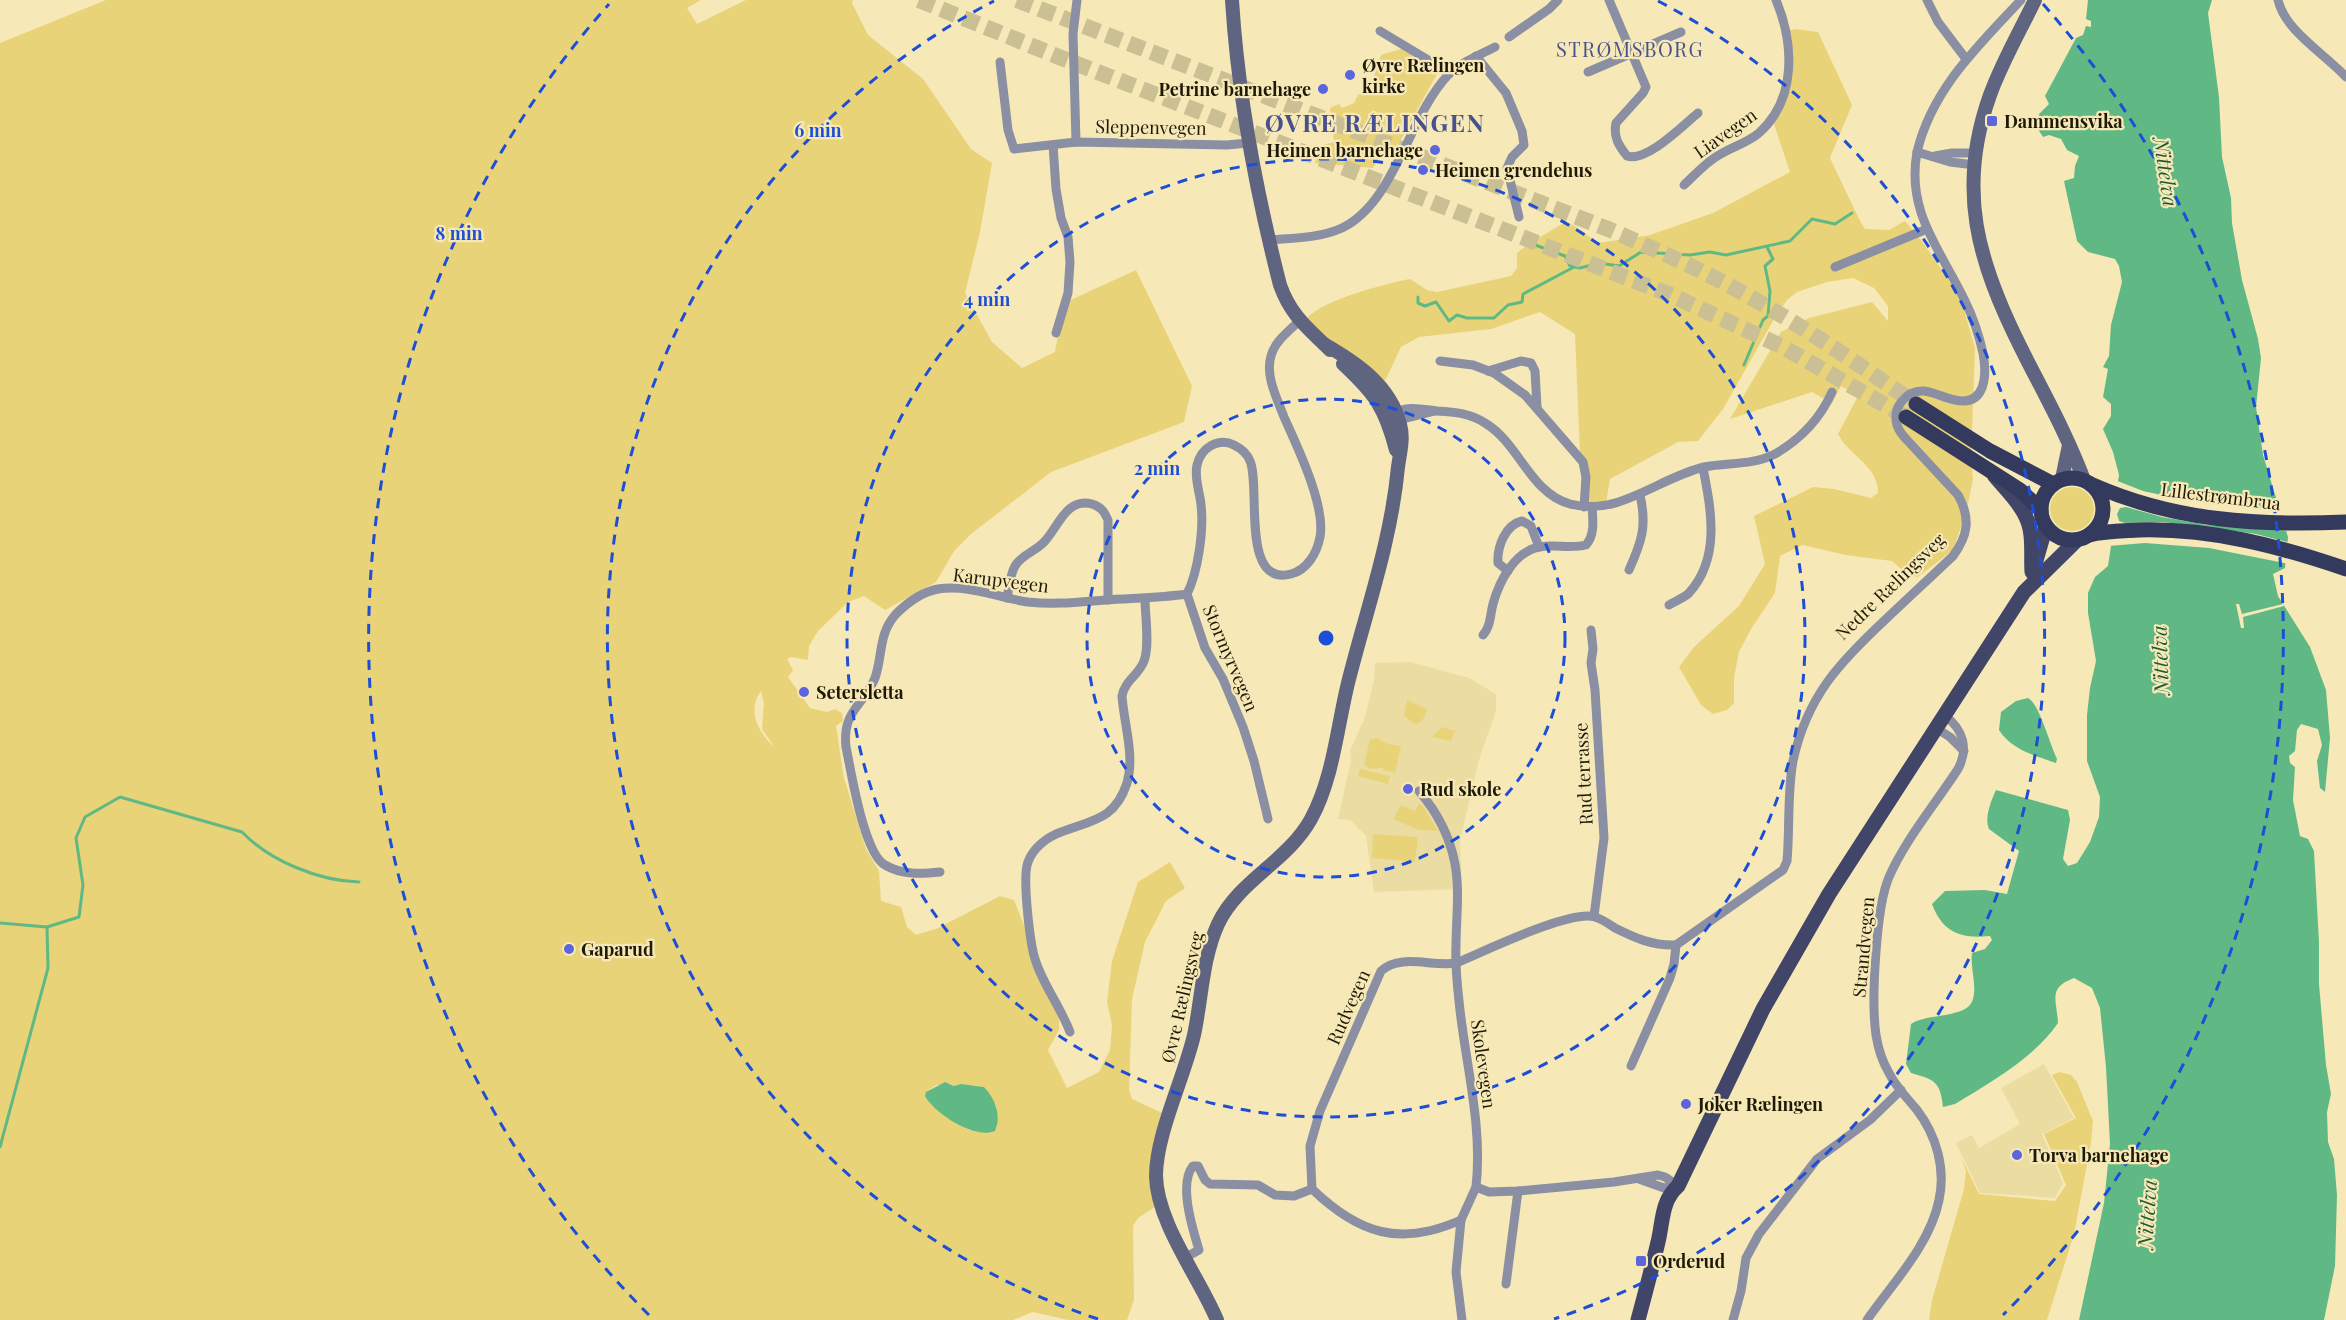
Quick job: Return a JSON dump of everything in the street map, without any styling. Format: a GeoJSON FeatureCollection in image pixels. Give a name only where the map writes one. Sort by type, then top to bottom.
{"type":"FeatureCollection","features":[{"type":"Feature","properties":{"kind":"highway"},"geometry":{"type":"LineString","coordinates":[[1916,404],[1990,451],[2058,481],[2094,485],[2101,497],[2103,512],[2098,526],[2089,536]]}},
{"type":"Feature","properties":{"kind":"highway"},"geometry":{"type":"LineString","coordinates":[[1906,417],[2020,490],[2041,510]]}},
{"type":"Feature","properties":{"kind":"highway"},"geometry":{"type":"LineString","coordinates":[[2058,481],[2044,494],[2041,510],[2046,526],[2057,536],[2089,536],[2162,530],[2193,532],[2236,538],[2303,554],[2346,569]]}},
{"type":"Feature","properties":{"kind":"highway","name":"Lillestrømbrua"},"geometry":{"type":"LineString","coordinates":[[2094,485],[2139,504],[2233,521],[2299,524],[2346,522]]}},
{"type":"Feature","properties":{"kind":"main road","name":"Øvre Rælingsveg"},"geometry":{"type":"LineString","coordinates":[[1217,1320],[1161,1206],[1157,1186],[1157,1167],[1161,1141],[1194,1035],[1206,958],[1214,933],[1226,910],[1295,842],[1310,822],[1320,801],[1356,650],[1385,550],[1393,513],[1399,460],[1394,416],[1383,390],[1371,376],[1345,356],[1324,344],[1299,321],[1280,285],[1248,143],[1237,69],[1232,0]]}},
{"type":"Feature","properties":{"kind":"main road"},"geometry":{"type":"LineString","coordinates":[[2036,0],[1990,94],[1975,159],[1976,220],[1979,244],[1989,276],[2019,343],[2058,417],[2069,445],[2094,485]]}},
{"type":"Feature","properties":{"kind":"main road"},"geometry":{"type":"LineString","coordinates":[[2058,481],[2069,445]]}},
{"type":"Feature","properties":{"kind":"main road"},"geometry":{"type":"LineString","coordinates":[[1990,470],[2016,501],[2027,519],[2031,539],[2032,572]]}},
{"type":"Feature","properties":{"kind":"main road"},"geometry":{"type":"LineString","coordinates":[[2024,592],[2046,526]]}},
{"type":"Feature","properties":{"kind":"main road"},"geometry":{"type":"LineString","coordinates":[[1638,1320],[1665,1206],[1678,1186],[1750,1034],[1780,977],[1829,894],[2024,592],[2052,562],[2089,536]]}},
{"type":"Feature","properties":{"kind":"main road","name":"Øvre Rælingsveg"},"geometry":{"type":"LineString","coordinates":[[1200,1289],[1209,1320]]}},
{"type":"Feature","properties":{"kind":"street"},"geometry":{"type":"LineString","coordinates":[[1076,142],[1073,34],[1077,0]]}},
{"type":"Feature","properties":{"kind":"street"},"geometry":{"type":"LineString","coordinates":[[1509,37],[1558,0]]}},
{"type":"Feature","properties":{"kind":"street"},"geometry":{"type":"LineString","coordinates":[[1609,0],[1646,87],[1616,123],[1616,138],[1627,156],[1640,157],[1650,151],[1698,113]]}},
{"type":"Feature","properties":{"kind":"street","name":"Liavegen"},"geometry":{"type":"LineString","coordinates":[[1683,185],[1717,155],[1743,144],[1757,134],[1772,120],[1779,108],[1784,94],[1789,46],[1776,0]]}},
{"type":"Feature","properties":{"kind":"street"},"geometry":{"type":"LineString","coordinates":[[1927,0],[1938,22],[1966,59]]}},
{"type":"Feature","properties":{"kind":"street","name":"Nedre Rælingsveg"},"geometry":{"type":"LineString","coordinates":[[1676,945],[1775,877],[1786,866],[1793,763],[1800,734],[1815,698],[1849,654],[1953,556],[1964,540],[1967,527],[1964,506],[1958,495],[1907,440],[1896,423],[1898,408],[1910,394],[1925,391],[1955,400],[1969,400],[1980,393],[1985,378],[1983,356],[1970,311],[1918,207],[1914,171],[1917,152],[1935,103],[1966,59],[2021,0]]}},
{"type":"Feature","properties":{"kind":"street"},"geometry":{"type":"LineString","coordinates":[[2278,0],[2279,7],[2294,29],[2332,61],[2346,77]]}},
{"type":"Feature","properties":{"kind":"street"},"geometry":{"type":"LineString","coordinates":[[1380,31],[1450,73]]}},
{"type":"Feature","properties":{"kind":"street"},"geometry":{"type":"LineString","coordinates":[[1588,72],[1682,32]]}},
{"type":"Feature","properties":{"kind":"street"},"geometry":{"type":"LineString","coordinates":[[1269,240],[1328,233],[1342,228],[1364,212],[1383,188],[1429,100],[1450,73],[1495,47]]}},
{"type":"Feature","properties":{"kind":"street"},"geometry":{"type":"LineString","coordinates":[[1476,56],[1506,93],[1522,131],[1524,145],[1512,157],[1507,168],[1519,217]]}},
{"type":"Feature","properties":{"kind":"street","name":"Sleppenvegen"},"geometry":{"type":"LineString","coordinates":[[1000,62],[1008,130],[1014,148],[1076,142],[1227,145],[1248,143]]}},
{"type":"Feature","properties":{"kind":"street"},"geometry":{"type":"LineString","coordinates":[[1053,145],[1056,189],[1061,218],[1068,237],[1070,262],[1068,293],[1056,333]]}},
{"type":"Feature","properties":{"kind":"street"},"geometry":{"type":"LineString","coordinates":[[1917,152],[1935,156],[1952,153],[1975,159]]}},
{"type":"Feature","properties":{"kind":"street"},"geometry":{"type":"LineString","coordinates":[[1835,267],[1927,229]]}},
{"type":"Feature","properties":{"kind":"street","name":"Stormyrvegen"},"geometry":{"type":"LineString","coordinates":[[1268,819],[1243,727],[1223,679],[1205,648],[1187,594],[1193,582],[1201,531],[1201,504],[1195,476],[1197,464],[1201,453],[1214,444],[1230,443],[1241,448],[1251,463],[1254,478],[1256,545],[1264,564],[1272,572],[1280,575],[1289,574],[1304,567],[1316,550],[1320,538],[1320,515],[1298,449],[1276,398],[1270,369],[1273,351],[1284,334],[1299,321]]}},
{"type":"Feature","properties":{"kind":"street"},"geometry":{"type":"LineString","coordinates":[[1440,361],[1473,365],[1508,381],[1537,407],[1583,462],[1586,477],[1588,507],[1593,528],[1590,540],[1586,545],[1579,547],[1539,547],[1521,557],[1508,572],[1497,592],[1488,627],[1483,634]]}},
{"type":"Feature","properties":{"kind":"street"},"geometry":{"type":"LineString","coordinates":[[1488,371],[1521,361],[1531,363],[1535,371],[1537,407]]}},
{"type":"Feature","properties":{"kind":"street"},"geometry":{"type":"LineString","coordinates":[[1394,416],[1438,411],[1466,414],[1485,422],[1501,435],[1540,484],[1553,496],[1568,503],[1588,507],[1609,505],[1640,495],[1702,468],[1749,464],[1774,454],[1799,438],[1816,421],[1832,392]]}},
{"type":"Feature","properties":{"kind":"street"},"geometry":{"type":"LineString","coordinates":[[1669,605],[1688,595],[1702,574],[1708,555],[1712,531],[1711,508],[1702,468]]}},
{"type":"Feature","properties":{"kind":"street"},"geometry":{"type":"LineString","coordinates":[[1629,570],[1644,531],[1644,513],[1640,495]]}},
{"type":"Feature","properties":{"kind":"street"},"geometry":{"type":"LineString","coordinates":[[1007,598],[1014,568],[1018,562],[1042,544],[1063,514],[1078,504],[1088,503],[1104,511],[1108,520],[1108,600]]}},
{"type":"Feature","properties":{"kind":"street"},"geometry":{"type":"LineString","coordinates":[[1508,572],[1498,563],[1497,556],[1507,530],[1513,523],[1522,521],[1530,526],[1539,547]]}},
{"type":"Feature","properties":{"kind":"street","name":"Karupvegen"},"geometry":{"type":"LineString","coordinates":[[940,872],[920,874],[895,869],[884,865],[871,850],[846,747],[845,734],[848,722],[852,712],[874,681],[878,669],[880,647],[890,624],[908,604],[927,592],[951,588],[1048,603],[1145,599],[1187,594]]}},
{"type":"Feature","properties":{"kind":"street"},"geometry":{"type":"LineString","coordinates":[[1070,1032],[1036,963],[1030,922],[1026,865],[1031,855],[1051,837],[1089,824],[1108,814],[1118,803],[1124,790],[1130,758],[1122,696],[1123,688],[1144,660],[1146,651],[1145,599]]}},
{"type":"Feature","properties":{"kind":"street","name":"Rud terrasse"},"geometry":{"type":"LineString","coordinates":[[1591,630],[1593,649],[1591,663],[1595,690],[1604,838],[1594,916]]}},
{"type":"Feature","properties":{"kind":"street"},"geometry":{"type":"LineString","coordinates":[[1944,715],[1952,720],[1959,731],[1963,739],[1964,752]]}},
{"type":"Feature","properties":{"kind":"street"},"geometry":{"type":"LineString","coordinates":[[1936,728],[1950,737],[1964,752]]}},
{"type":"Feature","properties":{"kind":"street","name":"Strandvegen"},"geometry":{"type":"LineString","coordinates":[[1866,1320],[1925,1237],[1939,1199],[1940,1167],[1933,1136],[1924,1120],[1900,1090],[1883,1061],[1876,1035],[1875,993],[1882,902],[1894,866],[1958,769],[1964,752]]}},
{"type":"Feature","properties":{"kind":"street","name":"Skolevegen"},"geometry":{"type":"LineString","coordinates":[[1419,791],[1440,821],[1451,846],[1455,865],[1456,963],[1459,1002],[1478,1136],[1476,1187]]}},
{"type":"Feature","properties":{"kind":"street","name":"Rudvegen"},"geometry":{"type":"LineString","coordinates":[[1312,1189],[1310,1146],[1320,1111],[1381,971],[1393,963],[1456,963],[1554,924],[1580,916],[1594,916]]}},
{"type":"Feature","properties":{"kind":"street"},"geometry":{"type":"LineString","coordinates":[[1594,916],[1647,942],[1661,946],[1676,945],[1670,978],[1631,1066]]}},
{"type":"Feature","properties":{"kind":"street"},"geometry":{"type":"LineString","coordinates":[[1733,1320],[1741,1291],[1746,1258],[1759,1234],[1805,1171],[1817,1159],[1870,1120],[1900,1090]]}},
{"type":"Feature","properties":{"kind":"street"},"geometry":{"type":"LineString","coordinates":[[1186,1257],[1199,1250],[1193,1230],[1187,1187],[1188,1175],[1193,1166],[1201,1169],[1205,1180],[1210,1184],[1258,1185],[1275,1195],[1294,1196],[1312,1189],[1332,1208],[1352,1221],[1381,1233],[1426,1233],[1461,1220]]}},
{"type":"Feature","properties":{"kind":"street"},"geometry":{"type":"LineString","coordinates":[[1462,1320],[1456,1272],[1461,1220],[1476,1187],[1489,1192],[1518,1191],[1639,1179],[1664,1188],[1678,1186]]}},
{"type":"Feature","properties":{"kind":"street"},"geometry":{"type":"LineString","coordinates":[[1506,1284],[1518,1191]]}},
{"type":"Feature","properties":{"kind":"shaded area"},"geometry":{"type":"Polygon","coordinates":[[[106,0],[701,0],[687,8],[697,24],[746,0],[853,0],[852,3],[868,35],[923,79],[971,149],[992,163],[980,232],[965,293],[992,342],[1022,368],[1055,352],[1064,303],[1136,270],[1192,386],[1184,422],[1051,472],[971,534],[954,551],[936,582],[885,610],[864,596],[848,602],[818,631],[809,646],[808,660],[791,657],[787,659],[793,670],[788,677],[810,708],[827,712],[835,709],[842,713],[843,721],[836,726],[844,778],[866,849],[879,871],[881,901],[901,907],[907,927],[916,935],[938,928],[1000,896],[1014,900],[1059,1013],[1059,1030],[1048,1050],[1067,1088],[1099,1072],[1110,1050],[1112,1025],[1107,1002],[1112,961],[1138,882],[1170,862],[1185,888],[1166,901],[1145,942],[1132,999],[1129,1090],[1132,1099],[1171,1117],[1163,1133],[1158,1205],[1138,1218],[1133,1226],[1134,1300],[1127,1320],[1068,1320],[1033,1312],[1013,1320],[0,1320],[0,43],[106,0]],[[761,691],[755,706],[756,721],[764,736],[775,748],[762,729],[764,703],[761,691]],[[936,1085],[926,1092],[948,1116],[966,1128],[976,1132],[986,1132],[997,1128],[997,1116],[984,1087],[936,1085]]]}},
{"type":"Feature","properties":{"kind":"shaded area"},"geometry":{"type":"Polygon","coordinates":[[[1796,29],[1818,32],[1852,105],[1830,158],[1860,221],[1865,229],[1889,230],[1905,221],[1954,287],[1964,310],[1975,348],[1971,458],[1973,479],[1967,509],[1953,550],[1918,577],[1908,575],[1892,561],[1846,555],[1802,545],[1780,556],[1775,593],[1739,652],[1734,678],[1734,703],[1727,710],[1713,714],[1701,705],[1679,667],[1694,647],[1739,606],[1765,564],[1754,516],[1813,487],[1834,489],[1871,498],[1878,493],[1873,475],[1838,434],[1858,396],[1841,386],[1832,403],[1812,392],[1730,419],[1781,332],[1809,318],[1872,302],[1888,321],[1888,306],[1874,288],[1853,278],[1827,282],[1797,292],[1787,300],[1723,409],[1698,441],[1678,442],[1610,479],[1606,503],[1582,503],[1575,334],[1540,312],[1491,329],[1419,337],[1401,347],[1386,379],[1376,393],[1315,330],[1308,317],[1316,310],[1341,298],[1410,279],[1427,290],[1437,292],[1511,276],[1517,268],[1517,253],[1564,223],[1573,225],[1598,243],[1650,235],[1713,213],[1790,172],[1774,124],[1782,104],[1787,31],[1796,29]]]}},
{"type":"Feature","properties":{"kind":"shaded area"},"geometry":{"type":"Polygon","coordinates":[[[1404,48],[1418,62],[1438,72],[1398,145],[1385,148],[1373,168],[1315,163],[1319,146],[1334,142],[1330,108],[1339,104],[1342,108],[1354,103],[1358,95],[1370,89],[1381,55],[1404,48]]]}},
{"type":"Feature","properties":{"kind":"shaded area"},"geometry":{"type":"Polygon","coordinates":[[[2072,487],[2087,494],[2094,509],[2087,524],[2072,531],[2057,524],[2050,509],[2057,494],[2072,487]]]}},
{"type":"Feature","properties":{"kind":"shaded area","name":"Rud skole"},"geometry":{"type":"Polygon","coordinates":[[[1410,662],[1469,678],[1496,694],[1496,711],[1479,760],[1460,841],[1462,889],[1374,892],[1366,836],[1350,820],[1338,819],[1351,760],[1350,751],[1365,717],[1374,680],[1375,663],[1410,662]]]}},
{"type":"Feature","properties":{"kind":"shaded area"},"geometry":{"type":"Polygon","coordinates":[[[1407,700],[1427,709],[1424,718],[1418,724],[1411,722],[1404,715],[1407,700]]]}},
{"type":"Feature","properties":{"kind":"shaded area"},"geometry":{"type":"Polygon","coordinates":[[[1442,727],[1455,731],[1451,741],[1432,737],[1442,727]]]}},
{"type":"Feature","properties":{"kind":"shaded area"},"geometry":{"type":"Polygon","coordinates":[[[1377,738],[1388,744],[1401,746],[1395,773],[1383,770],[1383,768],[1370,769],[1364,765],[1370,739],[1377,738]]]}},
{"type":"Feature","properties":{"kind":"shaded area"},"geometry":{"type":"Polygon","coordinates":[[[1360,769],[1390,776],[1388,784],[1358,776],[1360,769]]]}},
{"type":"Feature","properties":{"kind":"shaded area"},"geometry":{"type":"Polygon","coordinates":[[[1419,803],[1438,831],[1419,830],[1393,819],[1401,805],[1415,811],[1419,803]]]}},
{"type":"Feature","properties":{"kind":"shaded area"},"geometry":{"type":"Polygon","coordinates":[[[1373,834],[1418,837],[1415,862],[1372,858],[1373,834]]]}},
{"type":"Feature","properties":{"kind":"shaded area"},"geometry":{"type":"Polygon","coordinates":[[[2044,1064],[2074,1118],[2042,1134],[2063,1183],[2055,1198],[1980,1193],[1956,1143],[1972,1135],[1979,1148],[2020,1124],[2001,1088],[2044,1064]]]}},
{"type":"Feature","properties":{"kind":"shaded area"},"geometry":{"type":"Polygon","coordinates":[[[2060,1072],[2071,1075],[2077,1082],[2093,1121],[2074,1234],[2047,1320],[1929,1320],[1932,1300],[1964,1189],[1966,1171],[1961,1157],[1979,1194],[2055,1201],[2066,1185],[2044,1134],[2076,1118],[2052,1075],[2060,1072]]]}},
{"type":"Feature","properties":{"kind":"water","name":"Nittelva"},"geometry":{"type":"Polygon","coordinates":[[[2088,0],[2212,0],[2208,13],[2219,97],[2222,157],[2231,198],[2232,223],[2242,280],[2261,358],[2256,407],[2263,455],[2288,537],[2285,568],[2273,574],[2278,596],[2310,647],[2326,690],[2330,738],[2325,792],[2320,788],[2317,761],[2322,745],[2318,729],[2301,724],[2297,730],[2295,751],[2289,756],[2290,763],[2295,767],[2293,800],[2300,836],[2308,839],[2314,851],[2319,984],[2326,1065],[2331,1094],[2327,1112],[2328,1142],[2334,1159],[2337,1195],[2335,1266],[2324,1320],[2079,1320],[2104,1203],[2110,1144],[2100,1008],[2092,988],[2074,978],[2060,986],[2056,996],[2058,1023],[2048,1036],[2011,1068],[1955,1104],[1943,1107],[1940,1092],[1935,1083],[1911,1073],[1906,1064],[1911,1024],[1926,1018],[1963,1010],[1970,1005],[1973,999],[1972,953],[1985,949],[1992,940],[1990,936],[1970,936],[1954,932],[1942,922],[1932,904],[1945,891],[1985,890],[2007,894],[2019,851],[1989,829],[1988,815],[1996,790],[2068,810],[2070,820],[2063,859],[2068,866],[2077,863],[2090,842],[2099,817],[2100,797],[2087,761],[2087,715],[2096,661],[2088,613],[2088,593],[2095,577],[2108,566],[2117,506],[2119,475],[2113,452],[2103,429],[2111,416],[2111,404],[2103,397],[2108,369],[2103,367],[2109,356],[2111,325],[2122,282],[2115,259],[2088,252],[2077,241],[2064,181],[2074,178],[2079,156],[2067,150],[2061,139],[2049,135],[2043,137],[2036,126],[2039,124],[2039,114],[2049,104],[2045,96],[2076,38],[2083,35],[2086,26],[2091,27],[2091,21],[2086,19],[2088,0]]]}},
{"type":"Feature","properties":{"kind":"water"},"geometry":{"type":"Polygon","coordinates":[[[2028,698],[2040,716],[2057,759],[2056,763],[2017,747],[1999,730],[2001,712],[2016,701],[2028,698]]]}},
{"type":"Feature","properties":{"kind":"water"},"geometry":{"type":"Polygon","coordinates":[[[945,1082],[954,1086],[961,1084],[984,1087],[996,1108],[998,1120],[995,1131],[977,1132],[956,1123],[937,1110],[925,1096],[926,1092],[945,1082]]]}},
{"type":"Feature","properties":{"kind":"pier"},"geometry":{"type":"Polygon","coordinates":[[[2115,480],[2143,491],[2180,499],[2283,510],[2290,531],[2207,525],[2162,517],[2126,507],[2120,508],[2117,514],[2119,521],[2125,523],[2163,522],[2206,527],[2256,534],[2291,543],[2289,564],[2209,548],[2145,543],[2108,546],[2115,480]]]}},
{"type":"Feature","properties":{"kind":"pier"},"geometry":{"type":"Polygon","coordinates":[[[2236,604],[2239,604],[2242,614],[2283,604],[2284,606],[2243,617],[2244,628],[2241,628],[2236,604]]]}},
{"type":"Feature","properties":{"kind":"waterway"},"geometry":{"type":"LineString","coordinates":[[1527,242],[1565,256],[1570,266],[1580,268],[1599,263],[1619,266],[1641,252],[1690,255],[1710,252],[1726,255],[1790,241],[1812,219],[1835,224],[1852,213]]}},
{"type":"Feature","properties":{"kind":"waterway"},"geometry":{"type":"LineString","coordinates":[[1744,365],[1763,320],[1768,316],[1770,291],[1765,266],[1773,259],[1767,247]]}},
{"type":"Feature","properties":{"kind":"waterway"},"geometry":{"type":"LineString","coordinates":[[1418,297],[1418,303],[1425,306],[1436,302],[1449,321],[1457,315],[1467,318],[1494,318],[1508,305],[1522,302],[1523,294],[1574,267]]}},
{"type":"Feature","properties":{"kind":"waterway"},"geometry":{"type":"LineString","coordinates":[[0,923],[47,927],[79,917],[83,885],[76,838],[85,817],[120,797],[242,832],[266,852],[296,867],[328,878],[359,882]]}},
{"type":"Feature","properties":{"kind":"waterway"},"geometry":{"type":"LineString","coordinates":[[0,1147],[48,968],[47,927]]}},
{"type":"Feature","properties":{"kind":"tunnel"},"geometry":{"type":"LineString","coordinates":[[919,0],[1059,57],[1671,295],[1783,347],[1906,417]]}},
{"type":"Feature","properties":{"kind":"tunnel"},"geometry":{"type":"LineString","coordinates":[[1017,0],[1608,229],[1684,263],[1777,313],[1916,404]]}},
{"type":"Feature","properties":{"kind":"place","name":"Øvre Rælingen kirke"},"geometry":{"type":"Point","coordinates":[1350,75]}},
{"type":"Feature","properties":{"kind":"place","name":"Petrine barnehage"},"geometry":{"type":"Point","coordinates":[1323,89]}},
{"type":"Feature","properties":{"kind":"place","name":"Dammensvika"},"geometry":{"type":"Point","coordinates":[1992,121]}},
{"type":"Feature","properties":{"kind":"place","name":"Heimen barnehage"},"geometry":{"type":"Point","coordinates":[1435,150]}},
{"type":"Feature","properties":{"kind":"place","name":"Heimen grendehus"},"geometry":{"type":"Point","coordinates":[1423,170]}},
{"type":"Feature","properties":{"kind":"place","name":"Setersletta"},"geometry":{"type":"Point","coordinates":[804,692]}},
{"type":"Feature","properties":{"kind":"place","name":"Rud skole"},"geometry":{"type":"Point","coordinates":[1408,789]}},
{"type":"Feature","properties":{"kind":"place","name":"Gaparud"},"geometry":{"type":"Point","coordinates":[569,949]}},
{"type":"Feature","properties":{"kind":"place","name":"Joker Rælingen"},"geometry":{"type":"Point","coordinates":[1686,1104]}},
{"type":"Feature","properties":{"kind":"place","name":"Torva barnehage"},"geometry":{"type":"Point","coordinates":[2017,1155]}},
{"type":"Feature","properties":{"kind":"place","name":"Orderud"},"geometry":{"type":"Point","coordinates":[1641,1261]}},
{"type":"Feature","properties":{"kind":"district","name":"STRØMSBORG"},"geometry":{"type":"Point","coordinates":[1630,48]}},
{"type":"Feature","properties":{"kind":"district","name":"ØVRE RÆLINGEN"},"geometry":{"type":"Point","coordinates":[1375,122]}}]}
